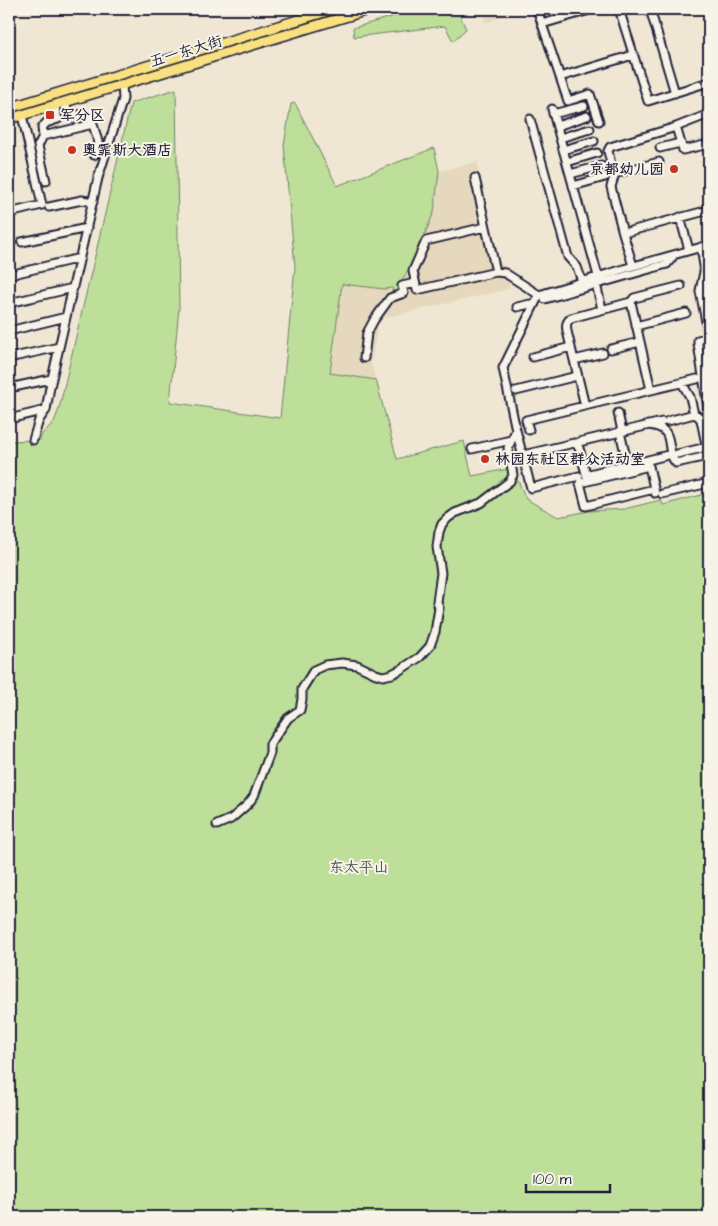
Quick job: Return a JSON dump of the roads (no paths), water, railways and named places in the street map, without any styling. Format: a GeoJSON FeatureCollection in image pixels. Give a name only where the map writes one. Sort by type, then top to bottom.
{"type":"FeatureCollection","features":[{"type":"Feature","properties":{"kind":"main road","name":"五一东大街"},"geometry":{"type":"LineString","coordinates":[[9,108],[334,9]]}},
{"type":"Feature","properties":{"kind":"main road","name":"五一东大街"},"geometry":{"type":"LineString","coordinates":[[9,119],[371,9]]}},
{"type":"Feature","properties":{"kind":"main road"},"geometry":{"type":"LineString","coordinates":[[119,75],[122,85]]}},
{"type":"Feature","properties":{"kind":"street"},"geometry":{"type":"LineString","coordinates":[[537,9],[568,101],[590,94],[599,121]]}},
{"type":"Feature","properties":{"kind":"street"},"geometry":{"type":"LineString","coordinates":[[542,24],[591,9]]}},
{"type":"Feature","properties":{"kind":"street"},"geometry":{"type":"LineString","coordinates":[[619,9],[648,101],[709,82]]}},
{"type":"Feature","properties":{"kind":"street"},"geometry":{"type":"LineString","coordinates":[[650,9],[675,92]]}},
{"type":"Feature","properties":{"kind":"street"},"geometry":{"type":"LineString","coordinates":[[560,77],[633,55]]}},
{"type":"Feature","properties":{"kind":"street"},"geometry":{"type":"LineString","coordinates":[[33,440],[39,420],[46,410],[98,178],[123,99],[122,85]]}},
{"type":"Feature","properties":{"kind":"street"},"geometry":{"type":"LineString","coordinates":[[65,102],[69,116],[88,116],[92,120],[98,142],[94,155]]}},
{"type":"Feature","properties":{"kind":"street"},"geometry":{"type":"LineString","coordinates":[[46,181],[38,146],[43,136],[42,128],[44,124],[58,119],[54,106]]}},
{"type":"Feature","properties":{"kind":"street"},"geometry":{"type":"LineString","coordinates":[[584,106],[553,112],[598,276]]}},
{"type":"Feature","properties":{"kind":"street"},"geometry":{"type":"LineString","coordinates":[[632,266],[611,187],[614,174],[608,149],[709,114]]}},
{"type":"Feature","properties":{"kind":"street"},"geometry":{"type":"LineString","coordinates":[[9,213],[42,205],[22,115]]}},
{"type":"Feature","properties":{"kind":"street"},"geometry":{"type":"LineString","coordinates":[[556,126],[587,116]]}},
{"type":"Feature","properties":{"kind":"street"},"geometry":{"type":"LineString","coordinates":[[530,119],[568,257],[577,267],[582,281]]}},
{"type":"Feature","properties":{"kind":"street"},"geometry":{"type":"LineString","coordinates":[[43,136],[93,124]]}},
{"type":"Feature","properties":{"kind":"street"},"geometry":{"type":"LineString","coordinates":[[676,127],[683,150],[709,144]]}},
{"type":"Feature","properties":{"kind":"street"},"geometry":{"type":"LineString","coordinates":[[560,138],[590,129]]}},
{"type":"Feature","properties":{"kind":"street"},"geometry":{"type":"LineString","coordinates":[[563,150],[594,141]]}},
{"type":"Feature","properties":{"kind":"street"},"geometry":{"type":"LineString","coordinates":[[660,148],[680,143]]}},
{"type":"Feature","properties":{"kind":"street"},"geometry":{"type":"LineString","coordinates":[[567,162],[597,153]]}},
{"type":"Feature","properties":{"kind":"street"},"geometry":{"type":"LineString","coordinates":[[614,174],[659,162]]}},
{"type":"Feature","properties":{"kind":"street"},"geometry":{"type":"LineString","coordinates":[[570,174],[601,166]]}},
{"type":"Feature","properties":{"kind":"street"},"geometry":{"type":"LineString","coordinates":[[573,186],[605,176]]}},
{"type":"Feature","properties":{"kind":"street"},"geometry":{"type":"LineString","coordinates":[[475,178],[496,272]]}},
{"type":"Feature","properties":{"kind":"street"},"geometry":{"type":"LineString","coordinates":[[49,207],[82,200],[93,202]]}},
{"type":"Feature","properties":{"kind":"street"},"geometry":{"type":"LineString","coordinates":[[623,233],[709,210]]}},
{"type":"Feature","properties":{"kind":"street"},"geometry":{"type":"LineString","coordinates":[[680,217],[689,250]]}},
{"type":"Feature","properties":{"kind":"street"},"geometry":{"type":"LineString","coordinates":[[485,227],[426,241],[413,271],[417,290],[496,272],[505,273],[542,297],[667,264],[674,254]]}},
{"type":"Feature","properties":{"kind":"street"},"geometry":{"type":"LineString","coordinates":[[22,242],[87,228]]}},
{"type":"Feature","properties":{"kind":"street"},"geometry":{"type":"LineString","coordinates":[[579,476],[531,488],[502,368],[529,313],[542,297],[582,281],[709,245]]}},
{"type":"Feature","properties":{"kind":"street"},"geometry":{"type":"LineString","coordinates":[[701,247],[704,272],[700,291],[709,337],[698,340],[709,415]]}},
{"type":"Feature","properties":{"kind":"street"},"geometry":{"type":"LineString","coordinates":[[9,275],[80,258]]}},
{"type":"Feature","properties":{"kind":"street"},"geometry":{"type":"LineString","coordinates":[[364,358],[367,334],[374,320],[390,298],[404,293],[402,286],[416,283]]}},
{"type":"Feature","properties":{"kind":"street"},"geometry":{"type":"LineString","coordinates":[[596,284],[602,309]]}},
{"type":"Feature","properties":{"kind":"street"},"geometry":{"type":"LineString","coordinates":[[585,406],[566,326],[568,320],[631,302],[634,298],[681,286]]}},
{"type":"Feature","properties":{"kind":"street"},"geometry":{"type":"LineString","coordinates":[[9,303],[73,288]]}},
{"type":"Feature","properties":{"kind":"street"},"geometry":{"type":"LineString","coordinates":[[631,302],[652,390]]}},
{"type":"Feature","properties":{"kind":"street"},"geometry":{"type":"LineString","coordinates":[[529,313],[520,307],[530,304]]}},
{"type":"Feature","properties":{"kind":"street"},"geometry":{"type":"LineString","coordinates":[[636,326],[686,313]]}},
{"type":"Feature","properties":{"kind":"street"},"geometry":{"type":"LineString","coordinates":[[9,331],[66,317]]}},
{"type":"Feature","properties":{"kind":"street"},"geometry":{"type":"LineString","coordinates":[[611,349],[640,342]]}},
{"type":"Feature","properties":{"kind":"street"},"geometry":{"type":"LineString","coordinates":[[9,358],[59,347]]}},
{"type":"Feature","properties":{"kind":"street"},"geometry":{"type":"LineString","coordinates":[[533,357],[571,347]]}},
{"type":"Feature","properties":{"kind":"street"},"geometry":{"type":"LineString","coordinates":[[574,360],[603,353]]}},
{"type":"Feature","properties":{"kind":"street"},"geometry":{"type":"LineString","coordinates":[[701,361],[709,360]]}},
{"type":"Feature","properties":{"kind":"street"},"geometry":{"type":"LineString","coordinates":[[516,391],[578,376]]}},
{"type":"Feature","properties":{"kind":"street"},"geometry":{"type":"LineString","coordinates":[[9,388],[52,379]]}},
{"type":"Feature","properties":{"kind":"street"},"geometry":{"type":"LineString","coordinates":[[529,430],[526,420],[697,379]]}},
{"type":"Feature","properties":{"kind":"street"},"geometry":{"type":"LineString","coordinates":[[648,425],[658,427],[666,433],[674,454],[673,460],[676,463],[709,458],[701,420],[694,414],[690,397],[682,383]]}},
{"type":"Feature","properties":{"kind":"street"},"geometry":{"type":"LineString","coordinates":[[9,419],[46,410]]}},
{"type":"Feature","properties":{"kind":"street"},"geometry":{"type":"LineString","coordinates":[[618,413],[629,466]]}},
{"type":"Feature","properties":{"kind":"street"},"geometry":{"type":"LineString","coordinates":[[579,442],[694,414]]}},
{"type":"Feature","properties":{"kind":"street"},"geometry":{"type":"LineString","coordinates":[[217,826],[231,819],[254,796],[270,753],[270,744],[288,718],[300,710],[302,689],[314,670],[325,665],[342,663],[357,665],[384,676],[392,674],[420,657],[430,646],[437,623],[437,602],[441,573],[437,547],[442,524],[448,518],[467,507],[481,503],[510,481],[513,475],[508,448],[516,430]]}},
{"type":"Feature","properties":{"kind":"street"},"geometry":{"type":"LineString","coordinates":[[472,449],[511,440]]}},
{"type":"Feature","properties":{"kind":"street"},"geometry":{"type":"LineString","coordinates":[[523,455],[574,444],[577,445],[588,482]]}},
{"type":"Feature","properties":{"kind":"street"},"geometry":{"type":"LineString","coordinates":[[590,474],[707,447]]}},
{"type":"Feature","properties":{"kind":"street"},"geometry":{"type":"LineString","coordinates":[[657,492],[649,466],[629,466],[580,484],[586,506],[709,482]]}},
{"type":"Feature","properties":{"kind":"place","name":"军分区"},"geometry":{"type":"Point","coordinates":[50,115]}},
{"type":"Feature","properties":{"kind":"place","name":"奥霏斯大酒店"},"geometry":{"type":"Point","coordinates":[72,150]}},
{"type":"Feature","properties":{"kind":"place","name":"京都幼儿园"},"geometry":{"type":"Point","coordinates":[674,169]}},
{"type":"Feature","properties":{"kind":"place","name":"林园东社区群众活动室"},"geometry":{"type":"Point","coordinates":[485,459]}},
{"type":"Feature","properties":{"kind":"park label","name":"东太平山"},"geometry":{"type":"Point","coordinates":[359,867]}}]}
